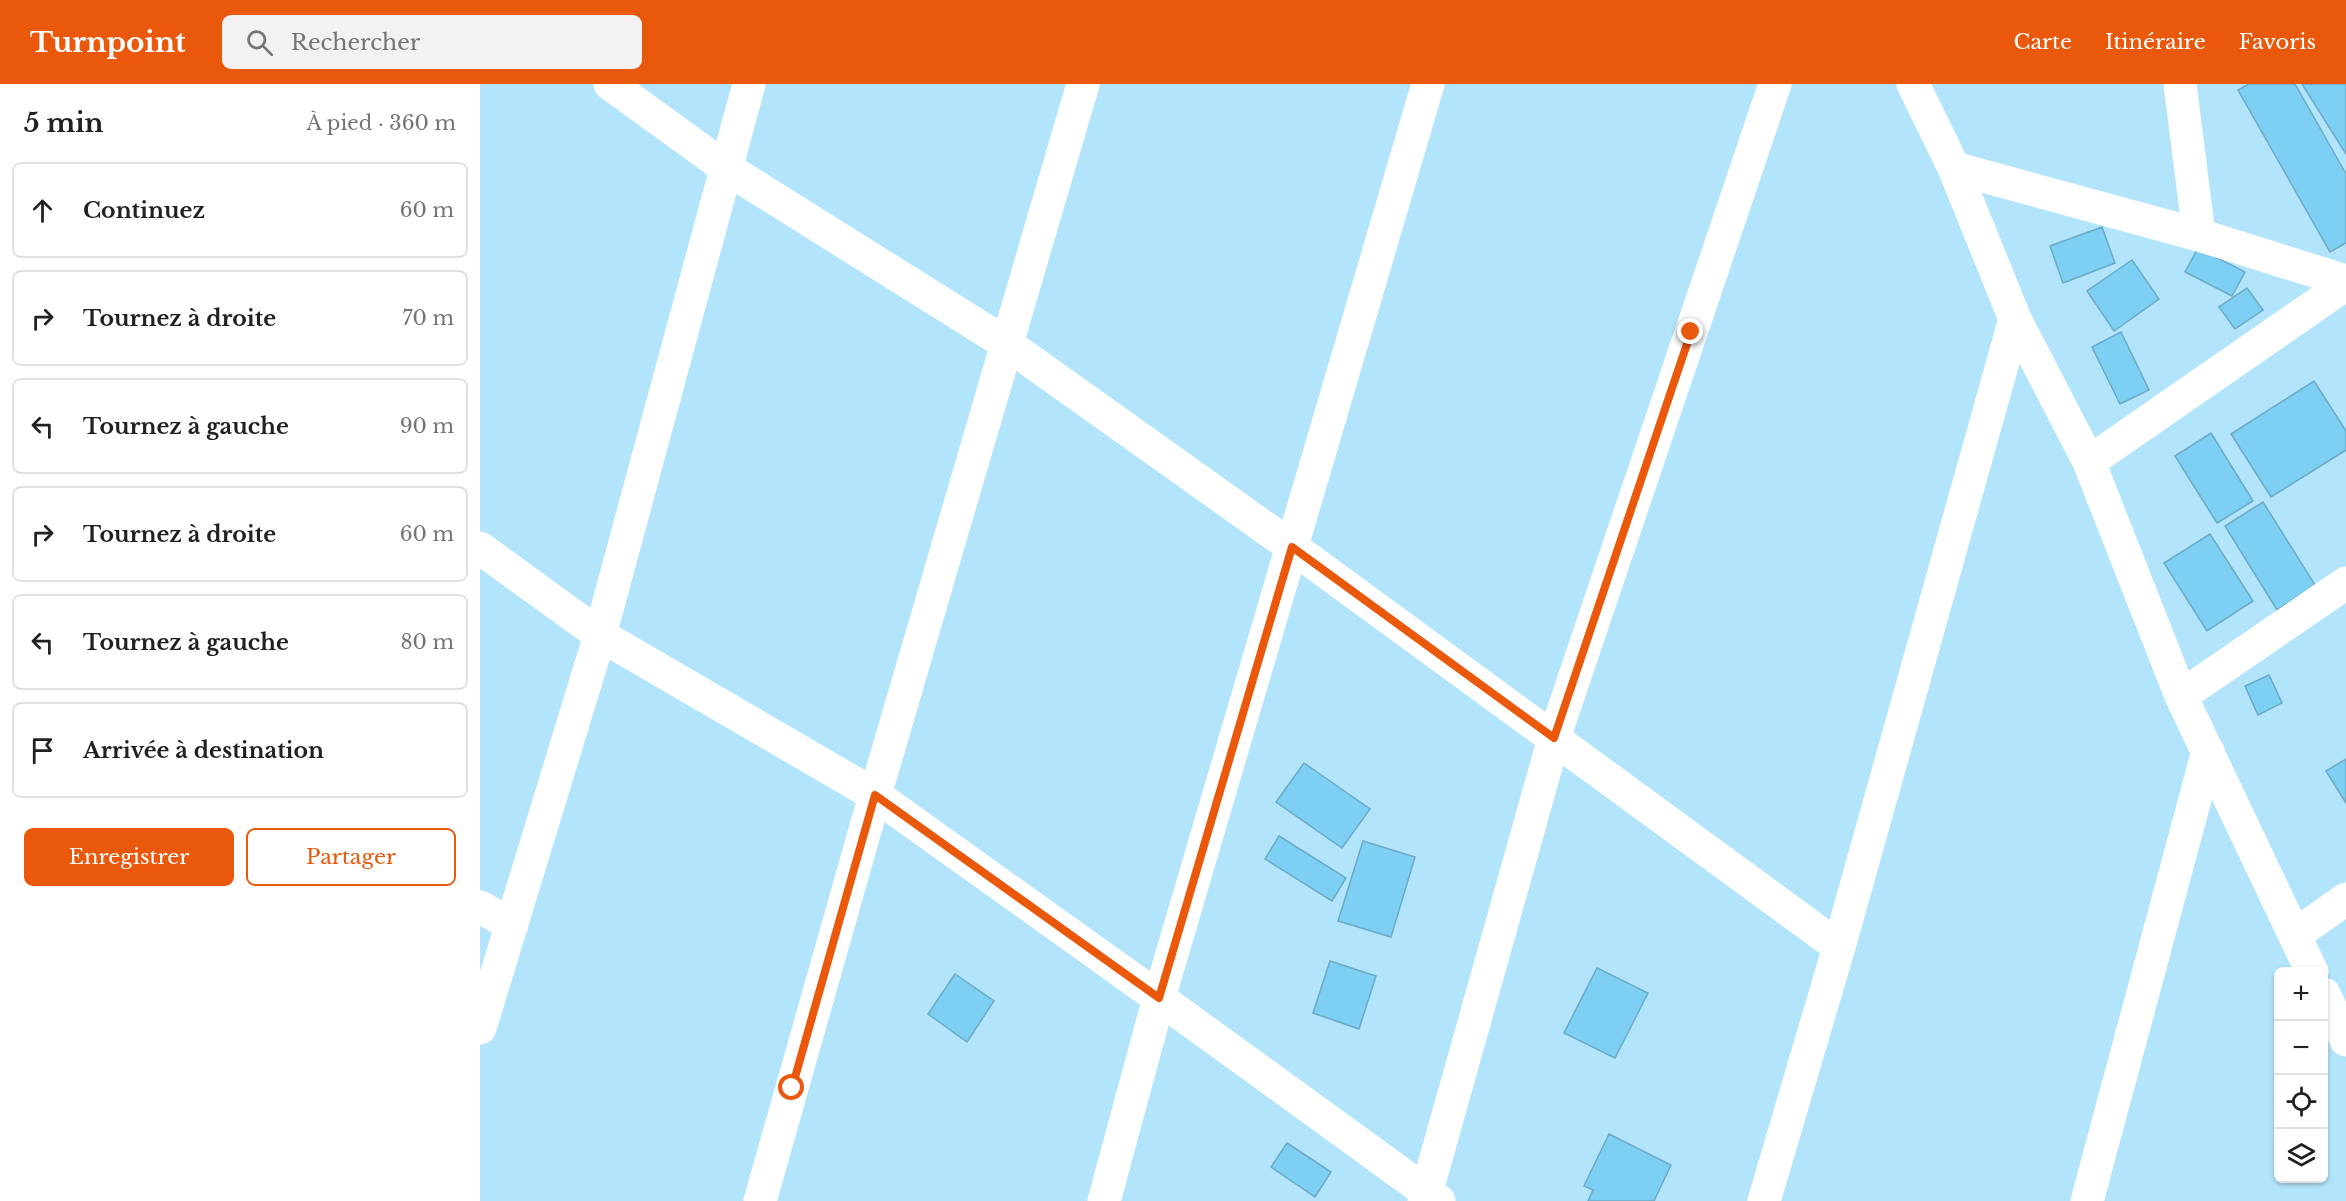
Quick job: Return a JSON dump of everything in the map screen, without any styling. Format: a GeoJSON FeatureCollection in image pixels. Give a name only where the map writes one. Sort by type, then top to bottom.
{"type":"FeatureCollection","features":[{"type":"Feature","properties":{"kind":"street"},"geometry":{"type":"LineString","coordinates":[[610,84],[726,168],[1007,344],[1292,547],[1839,947]]}},
{"type":"Feature","properties":{"kind":"street"},"geometry":{"type":"LineString","coordinates":[[480,1028],[600,635],[749,84]]}},
{"type":"Feature","properties":{"kind":"street"},"geometry":{"type":"LineString","coordinates":[[760,1201],[875,795],[1083,84]]}},
{"type":"Feature","properties":{"kind":"street"},"geometry":{"type":"LineString","coordinates":[[1104,1201],[1159,998],[1428,84]]}},
{"type":"Feature","properties":{"kind":"street"},"geometry":{"type":"LineString","coordinates":[[480,548],[600,635],[875,795],[1159,998],[1429,1198],[1554,738],[1774,84]]}},
{"type":"Feature","properties":{"kind":"street"},"geometry":{"type":"LineString","coordinates":[[1913,84],[1954,168],[2015,320],[2089,462],[2181,696],[2310,967]]}},
{"type":"Feature","properties":{"kind":"street"},"geometry":{"type":"LineString","coordinates":[[2188,88],[2199,235]]}},
{"type":"Feature","properties":{"kind":"street"},"geometry":{"type":"LineString","coordinates":[[1954,168],[2199,235],[2346,283]]}},
{"type":"Feature","properties":{"kind":"street"},"geometry":{"type":"LineString","coordinates":[[2089,462],[2346,283]]}},
{"type":"Feature","properties":{"kind":"street"},"geometry":{"type":"LineString","coordinates":[[1764,1201],[1839,947],[2015,320]]}},
{"type":"Feature","properties":{"kind":"street"},"geometry":{"type":"LineString","coordinates":[[2181,696],[2346,583]]}},
{"type":"Feature","properties":{"kind":"street"},"geometry":{"type":"LineString","coordinates":[[2087,1201],[2208,751]]}},
{"type":"Feature","properties":{"kind":"street"},"geometry":{"type":"LineString","coordinates":[[2295,935],[2346,899]]}},
{"type":"Feature","properties":{"kind":"street"},"geometry":{"type":"LineString","coordinates":[[480,907],[512,925]]}},
{"type":"Feature","properties":{"kind":"street"},"geometry":{"type":"LineString","coordinates":[[2328,1002],[2346,1040]]}},
{"type":"Feature","properties":{"kind":"building"},"geometry":{"type":"Polygon","coordinates":[[[2249,84],[2295,84],[2346,174],[2346,243],[2330,252],[2238,90],[2249,84]]]}},
{"type":"Feature","properties":{"kind":"building"},"geometry":{"type":"Polygon","coordinates":[[[2302,84],[2346,84],[2346,154],[2302,84]]]}},
{"type":"Feature","properties":{"kind":"building"},"geometry":{"type":"Polygon","coordinates":[[[2102,227],[2115,263],[2063,283],[2050,246],[2102,227]]]}},
{"type":"Feature","properties":{"kind":"building"},"geometry":{"type":"Polygon","coordinates":[[[2198,248],[2245,272],[2232,296],[2185,272],[2198,248]]]}},
{"type":"Feature","properties":{"kind":"building"},"geometry":{"type":"Polygon","coordinates":[[[2132,260],[2159,299],[2114,331],[2087,291],[2132,260]]]}},
{"type":"Feature","properties":{"kind":"building"},"geometry":{"type":"Polygon","coordinates":[[[2247,288],[2263,310],[2235,329],[2219,307],[2247,288]]]}},
{"type":"Feature","properties":{"kind":"building"},"geometry":{"type":"Polygon","coordinates":[[[2121,332],[2149,390],[2120,404],[2092,347],[2121,332]]]}},
{"type":"Feature","properties":{"kind":"building"},"geometry":{"type":"Polygon","coordinates":[[[2314,381],[2346,431],[2346,450],[2271,497],[2231,434],[2314,381]]]}},
{"type":"Feature","properties":{"kind":"building"},"geometry":{"type":"Polygon","coordinates":[[[2211,433],[2253,501],[2217,523],[2175,456],[2211,433]]]}},
{"type":"Feature","properties":{"kind":"building"},"geometry":{"type":"Polygon","coordinates":[[[2263,502],[2315,585],[2277,610],[2225,526],[2263,502]]]}},
{"type":"Feature","properties":{"kind":"building"},"geometry":{"type":"Polygon","coordinates":[[[2210,534],[2253,601],[2207,631],[2164,563],[2210,534]]]}},
{"type":"Feature","properties":{"kind":"building"},"geometry":{"type":"Polygon","coordinates":[[[2269,675],[2282,703],[2258,715],[2245,686],[2269,675]]]}},
{"type":"Feature","properties":{"kind":"building"},"geometry":{"type":"Polygon","coordinates":[[[2346,759],[2346,803],[2326,771],[2346,759]]]}},
{"type":"Feature","properties":{"kind":"building"},"geometry":{"type":"Polygon","coordinates":[[[1304,763],[1370,809],[1342,848],[1276,802],[1304,763]]]}},
{"type":"Feature","properties":{"kind":"building"},"geometry":{"type":"Polygon","coordinates":[[[1279,836],[1346,878],[1332,901],[1265,859],[1279,836]]]}},
{"type":"Feature","properties":{"kind":"building"},"geometry":{"type":"Polygon","coordinates":[[[1363,841],[1415,857],[1391,937],[1338,921],[1363,841]]]}},
{"type":"Feature","properties":{"kind":"building"},"geometry":{"type":"Polygon","coordinates":[[[1330,961],[1376,976],[1359,1029],[1313,1013],[1330,961]]]}},
{"type":"Feature","properties":{"kind":"building"},"geometry":{"type":"Polygon","coordinates":[[[1597,968],[1648,993],[1615,1058],[1564,1033],[1597,968]]]}},
{"type":"Feature","properties":{"kind":"building"},"geometry":{"type":"Polygon","coordinates":[[[955,974],[994,1001],[967,1042],[928,1014],[955,974]]]}},
{"type":"Feature","properties":{"kind":"building"},"geometry":{"type":"Polygon","coordinates":[[[1609,1134],[1671,1165],[1654,1201],[1588,1201],[1593,1190],[1584,1186],[1609,1134]]]}},
{"type":"Feature","properties":{"kind":"building"},"geometry":{"type":"Polygon","coordinates":[[[1287,1143],[1331,1172],[1315,1197],[1271,1167],[1287,1143]]]}},
{"type":"Feature","properties":{"kind":"route"},"geometry":{"type":"LineString","coordinates":[[792,1088],[875,795],[1159,998],[1292,547],[1554,738],[1691,332]]}}]}
